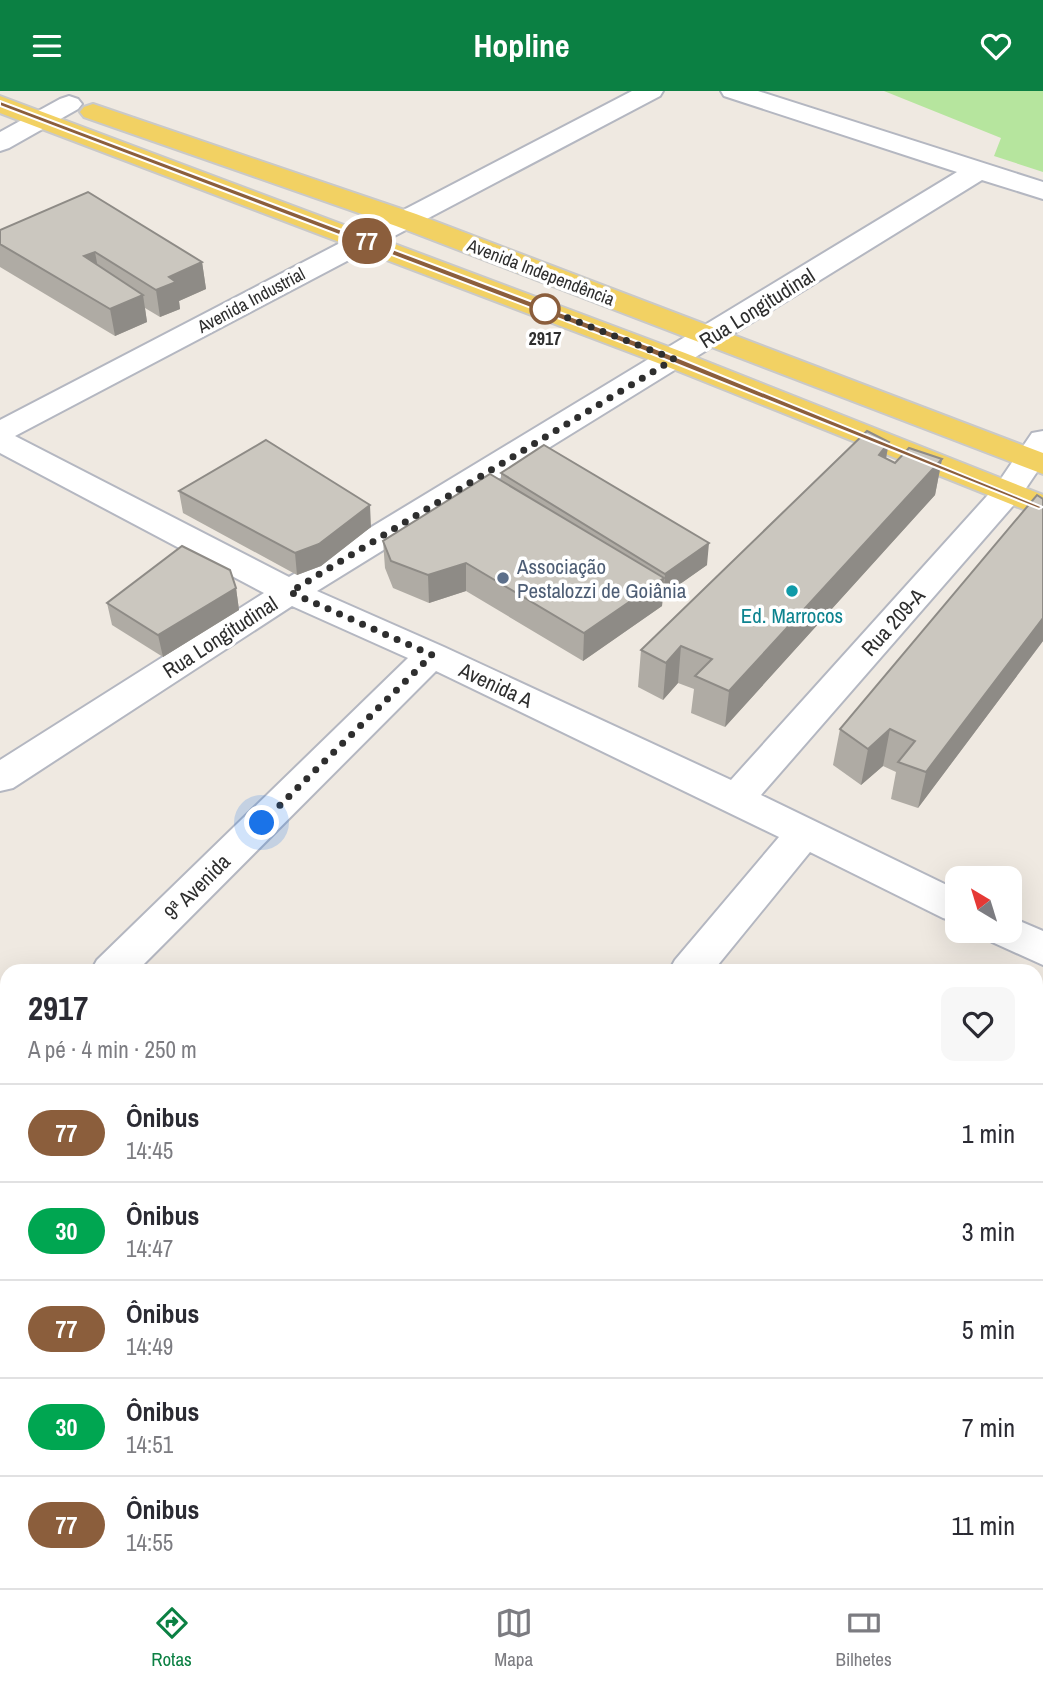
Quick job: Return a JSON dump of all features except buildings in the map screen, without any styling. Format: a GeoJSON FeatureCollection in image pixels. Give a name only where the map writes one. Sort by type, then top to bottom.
{"type":"FeatureCollection","features":[{"type":"Feature","properties":{"kind":"main road","name":"Avenida Independência"},"geometry":{"type":"LineString","coordinates":[[35,91],[406,220],[710,336],[1038,454]]}},
{"type":"Feature","properties":{"kind":"main road","name":"Avenida Independência"},"geometry":{"type":"LineString","coordinates":[[0,104],[366,240],[674,359],[1043,507]]}},
{"type":"Feature","properties":{"kind":"street","name":"Avenida Industrial"},"geometry":{"type":"LineString","coordinates":[[0,432],[651,91]]}},
{"type":"Feature","properties":{"kind":"street"},"geometry":{"type":"LineString","coordinates":[[733,91],[1043,191]]}},
{"type":"Feature","properties":{"kind":"street"},"geometry":{"type":"LineString","coordinates":[[0,143],[69,104]]}},
{"type":"Feature","properties":{"kind":"street","name":"Rua Longitudinal"},"geometry":{"type":"LineString","coordinates":[[0,778],[290,592],[979,170]]}},
{"type":"Feature","properties":{"kind":"street","name":"Avenida A"},"geometry":{"type":"LineString","coordinates":[[0,441],[290,592],[432,655],[945,901]]}},
{"type":"Feature","properties":{"kind":"street","name":"Rua 209-A"},"geometry":{"type":"LineString","coordinates":[[736,799],[1007,493],[1038,454]]}},
{"type":"Feature","properties":{"kind":"street","name":"9ª Avenida"},"geometry":{"type":"LineString","coordinates":[[118,964],[432,655]]}},
{"type":"Feature","properties":{"kind":"street"},"geometry":{"type":"LineString","coordinates":[[695,964],[805,832]]}},
{"type":"Feature","properties":{"kind":"street"},"geometry":{"type":"LineString","coordinates":[[1022,939],[1043,949]]}},
{"type":"Feature","properties":{"kind":"green space"},"geometry":{"type":"Polygon","coordinates":[[[884,91],[1043,91],[1043,172],[994,156],[1001,138],[884,91]]]}},
{"type":"Feature","properties":{"kind":"bus line","name":"77"},"geometry":{"type":"LineString","coordinates":[[0,104],[366,240],[1043,507]]}},
{"type":"Feature","properties":{"kind":"place","name":"2917"},"geometry":{"type":"Point","coordinates":[545,309]}},
{"type":"Feature","properties":{"kind":"place","name":"Associação Pestalozzi de Goiânia"},"geometry":{"type":"Point","coordinates":[503,578]}},
{"type":"Feature","properties":{"kind":"place","name":"Ed. Marrocos"},"geometry":{"type":"Point","coordinates":[792,591]}},
{"type":"Feature","properties":{"kind":"route"},"geometry":{"type":"LineString","coordinates":[[262,823],[432,655],[290,592],[674,359],[545,309]]}}]}
